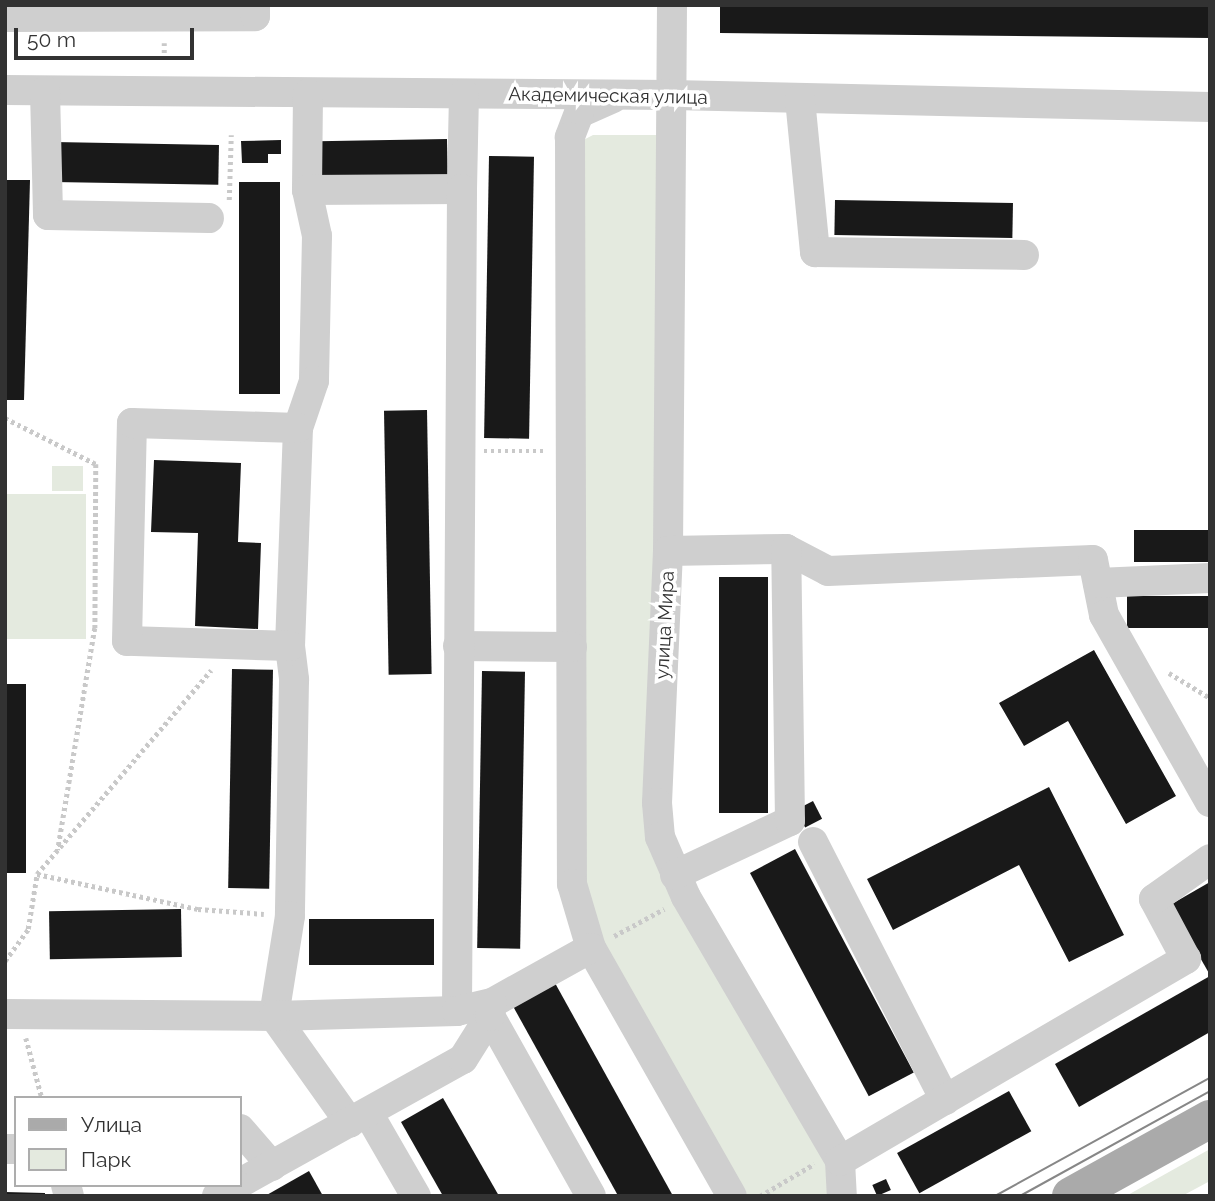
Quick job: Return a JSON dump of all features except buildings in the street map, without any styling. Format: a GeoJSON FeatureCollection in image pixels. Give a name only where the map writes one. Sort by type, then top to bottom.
{"type":"FeatureCollection","features":[{"type":"Feature","properties":{"kind":"main road"},"geometry":{"type":"LineString","coordinates":[[1071,1196],[1210,1119]]}},
{"type":"Feature","properties":{"kind":"street"},"geometry":{"type":"LineString","coordinates":[[5,17],[255,16],[255,5]]}},
{"type":"Feature","properties":{"kind":"street","name":"улица Мира"},"geometry":{"type":"LineString","coordinates":[[672,5],[668,551],[657,803],[660,837],[681,886],[840,1161],[842,1196]]}},
{"type":"Feature","properties":{"kind":"street","name":"Академическая улица"},"geometry":{"type":"LineString","coordinates":[[5,90],[672,95],[1210,107]]}},
{"type":"Feature","properties":{"kind":"street"},"geometry":{"type":"LineString","coordinates":[[46,91],[48,215],[209,218]]}},
{"type":"Feature","properties":{"kind":"street"},"geometry":{"type":"LineString","coordinates":[[308,94],[307,190],[317,236],[314,381],[298,428],[290,646],[294,680],[290,916],[274,1016],[359,1118],[416,1196]]}},
{"type":"Feature","properties":{"kind":"street"},"geometry":{"type":"LineString","coordinates":[[457,1011],[464,94]]}},
{"type":"Feature","properties":{"kind":"street"},"geometry":{"type":"LineString","coordinates":[[620,96],[579,113],[570,138],[572,884],[591,948],[732,1196]]}},
{"type":"Feature","properties":{"kind":"street"},"geometry":{"type":"LineString","coordinates":[[800,99],[815,252],[1024,255]]}},
{"type":"Feature","properties":{"kind":"street"},"geometry":{"type":"LineString","coordinates":[[307,190],[462,190]]}},
{"type":"Feature","properties":{"kind":"street"},"geometry":{"type":"LineString","coordinates":[[290,646],[127,641],[132,423],[298,428]]}},
{"type":"Feature","properties":{"kind":"street"},"geometry":{"type":"LineString","coordinates":[[668,551],[786,549],[828,571],[1093,560],[1104,615],[1210,802]]}},
{"type":"Feature","properties":{"kind":"street"},"geometry":{"type":"LineString","coordinates":[[681,886],[790,821],[786,549]]}},
{"type":"Feature","properties":{"kind":"street"},"geometry":{"type":"LineString","coordinates":[[1098,583],[1210,578]]}},
{"type":"Feature","properties":{"kind":"street"},"geometry":{"type":"LineString","coordinates":[[458,646],[572,647]]}},
{"type":"Feature","properties":{"kind":"street"},"geometry":{"type":"LineString","coordinates":[[813,842],[945,1100]]}},
{"type":"Feature","properties":{"kind":"street"},"geometry":{"type":"LineString","coordinates":[[840,1161],[1186,959],[1154,899],[1210,859]]}},
{"type":"Feature","properties":{"kind":"street"},"geometry":{"type":"LineString","coordinates":[[242,1184],[463,1059],[491,1010],[591,948]]}},
{"type":"Feature","properties":{"kind":"street"},"geometry":{"type":"LineString","coordinates":[[12,1014],[274,1016],[491,1010]]}},
{"type":"Feature","properties":{"kind":"street"},"geometry":{"type":"LineString","coordinates":[[491,1010],[591,1196]]}},
{"type":"Feature","properties":{"kind":"street"},"geometry":{"type":"LineString","coordinates":[[242,1131],[272,1166]]}},
{"type":"Feature","properties":{"kind":"path"},"geometry":{"type":"LineString","coordinates":[[209,218],[229,204],[231,135]]}},
{"type":"Feature","properties":{"kind":"path"},"geometry":{"type":"LineString","coordinates":[[5,418],[96,464],[95,628],[58,850]]}},
{"type":"Feature","properties":{"kind":"path"},"geometry":{"type":"LineString","coordinates":[[462,451],[544,451]]}},
{"type":"Feature","properties":{"kind":"path"},"geometry":{"type":"LineString","coordinates":[[5,961],[28,929],[37,874],[218,661]]}},
{"type":"Feature","properties":{"kind":"path"},"geometry":{"type":"LineString","coordinates":[[37,874],[198,909],[290,916]]}},
{"type":"Feature","properties":{"kind":"path"},"geometry":{"type":"LineString","coordinates":[[591,948],[681,886]]}},
{"type":"Feature","properties":{"kind":"path"},"geometry":{"type":"LineString","coordinates":[[12,1014],[41,1096]]}},
{"type":"Feature","properties":{"kind":"green space"},"geometry":{"type":"Polygon","coordinates":[[[593,135],[670,135],[657,803],[842,1196],[732,1196],[580,920],[570,147],[593,135]]]}},
{"type":"Feature","properties":{"kind":"green space"},"geometry":{"type":"Polygon","coordinates":[[[52,466],[83,466],[83,491],[52,491],[52,466]]]}},
{"type":"Feature","properties":{"kind":"green space"},"geometry":{"type":"Polygon","coordinates":[[[5,494],[86,494],[86,639],[5,639],[5,494]]]}},
{"type":"Feature","properties":{"kind":"green space"},"geometry":{"type":"Polygon","coordinates":[[[1210,1149],[1210,1181],[1182,1196],[1126,1196],[1210,1149]]]}},
{"type":"Feature","properties":{"kind":"tram line"},"geometry":{"type":"LineString","coordinates":[[995,1196],[1210,1078]]}},
{"type":"Feature","properties":{"kind":"tram line"},"geometry":{"type":"LineString","coordinates":[[1020,1196],[1210,1091]]}}]}
